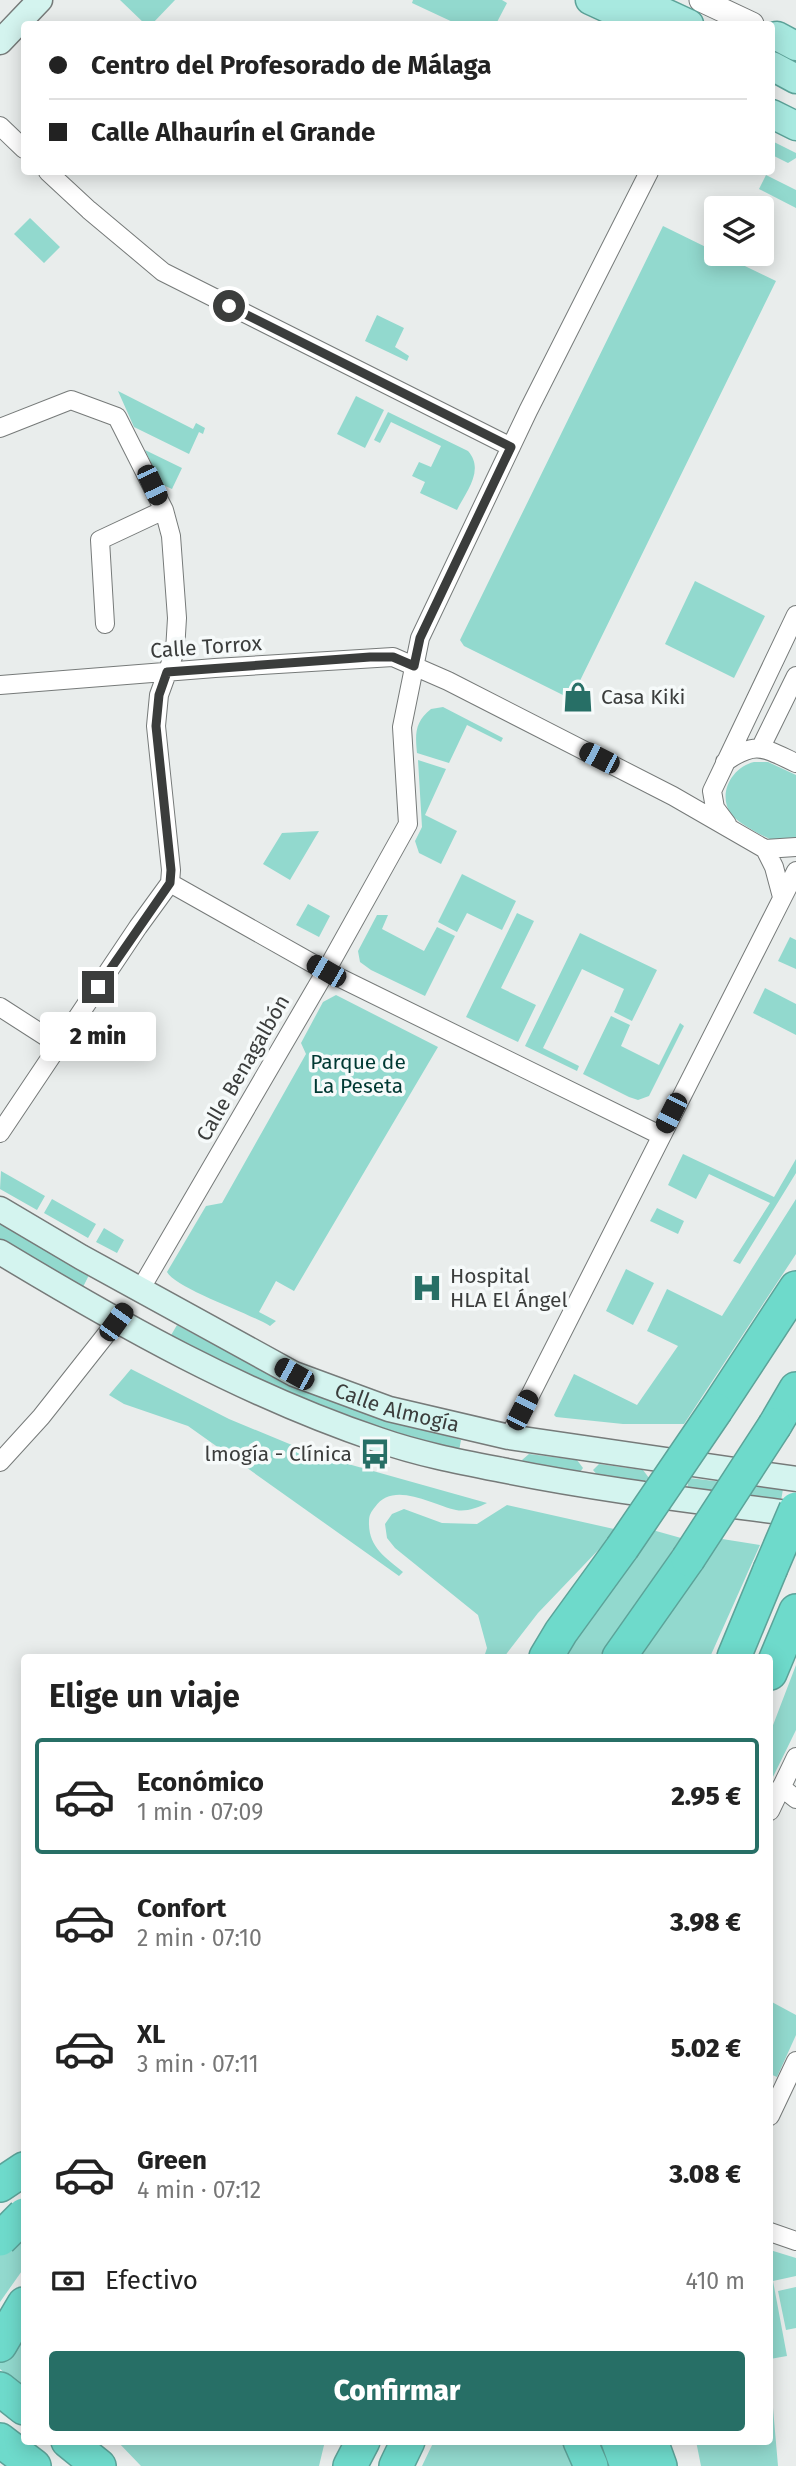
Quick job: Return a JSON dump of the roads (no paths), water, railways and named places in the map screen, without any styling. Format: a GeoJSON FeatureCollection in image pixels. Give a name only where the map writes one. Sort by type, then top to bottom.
{"type":"FeatureCollection","features":[{"type":"Feature","properties":{"kind":"highway"},"geometry":{"type":"LineString","coordinates":[[553,1645],[716,1410],[796,1288]]}},
{"type":"Feature","properties":{"kind":"highway"},"geometry":{"type":"LineString","coordinates":[[621,1654],[688,1559],[796,1389]]}},
{"type":"Feature","properties":{"kind":"highway"},"geometry":{"type":"LineString","coordinates":[[735,1654],[796,1512]]}},
{"type":"Feature","properties":{"kind":"highway"},"geometry":{"type":"LineString","coordinates":[[773,1666],[796,1611]]}},
{"type":"Feature","properties":{"kind":"highway"},"geometry":{"type":"LineString","coordinates":[[0,2185],[21,2171]]}},
{"type":"Feature","properties":{"kind":"highway"},"geometry":{"type":"LineString","coordinates":[[0,2239],[21,2218]]}},
{"type":"Feature","properties":{"kind":"highway"},"geometry":{"type":"LineString","coordinates":[[0,2345],[21,2309]]}},
{"type":"Feature","properties":{"kind":"highway"},"geometry":{"type":"LineString","coordinates":[[0,2389],[21,2406]]}},
{"type":"Feature","properties":{"kind":"highway"},"geometry":{"type":"LineString","coordinates":[[0,2440],[34,2466]]}},
{"type":"Feature","properties":{"kind":"highway"},"geometry":{"type":"LineString","coordinates":[[73,2445],[99,2466]]}},
{"type":"Feature","properties":{"kind":"highway"},"geometry":{"type":"LineString","coordinates":[[97,2445],[112,2466]]}},
{"type":"Feature","properties":{"kind":"highway"},"geometry":{"type":"LineString","coordinates":[[328,2466],[336,2445]]}},
{"type":"Feature","properties":{"kind":"highway"},"geometry":{"type":"LineString","coordinates":[[351,2466],[361,2445]]}},
{"type":"Feature","properties":{"kind":"highway"},"geometry":{"type":"LineString","coordinates":[[396,2466],[406,2445]]}},
{"type":"Feature","properties":{"kind":"highway"},"geometry":{"type":"LineString","coordinates":[[582,2445],[591,2466]]}},
{"type":"Feature","properties":{"kind":"highway"},"geometry":{"type":"LineString","coordinates":[[619,2445],[627,2466]]}},
{"type":"Feature","properties":{"kind":"highway"},"geometry":{"type":"LineString","coordinates":[[652,2445],[660,2466]]}},
{"type":"Feature","properties":{"kind":"main road"},"geometry":{"type":"LineString","coordinates":[[0,42],[40,0]]}},
{"type":"Feature","properties":{"kind":"main road"},"geometry":{"type":"LineString","coordinates":[[590,0],[642,7],[681,21]]}},
{"type":"Feature","properties":{"kind":"main road"},"geometry":{"type":"LineString","coordinates":[[775,68],[796,79]]}},
{"type":"Feature","properties":{"kind":"main road"},"geometry":{"type":"LineString","coordinates":[[775,89],[796,100]]}},
{"type":"Feature","properties":{"kind":"main road"},"geometry":{"type":"LineString","coordinates":[[775,116],[796,126]]}},
{"type":"Feature","properties":{"kind":"main road","name":"Calle Almogía"},"geometry":{"type":"LineString","coordinates":[[0,1209],[140,1290],[294,1374],[389,1409],[509,1437],[796,1479]]}},
{"type":"Feature","properties":{"kind":"main road","name":"Calle Almogía"},"geometry":{"type":"LineString","coordinates":[[0,1252],[116,1322],[287,1407],[381,1441],[460,1463],[567,1483],[796,1512]]}},
{"type":"Feature","properties":{"kind":"main road"},"geometry":{"type":"LineString","coordinates":[[116,1322],[140,1290]]}},
{"type":"Feature","properties":{"kind":"main road"},"geometry":{"type":"LineString","coordinates":[[496,1469],[509,1437]]}},
{"type":"Feature","properties":{"kind":"street"},"geometry":{"type":"LineString","coordinates":[[701,0],[744,21]]}},
{"type":"Feature","properties":{"kind":"street"},"geometry":{"type":"LineString","coordinates":[[0,125],[21,146]]}},
{"type":"Feature","properties":{"kind":"street"},"geometry":{"type":"LineString","coordinates":[[51,175],[163,272],[511,447]]}},
{"type":"Feature","properties":{"kind":"street","name":"Calle Benagalbón"},"geometry":{"type":"LineString","coordinates":[[140,1290],[326,971],[408,824],[402,727],[420,638],[511,447],[647,175]]}},
{"type":"Feature","properties":{"kind":"street"},"geometry":{"type":"LineString","coordinates":[[0,428],[71,400],[86,403],[117,417],[164,510],[171,536],[177,618],[175,651],[159,695],[156,726],[171,870],[170,883],[0,1133]]}},
{"type":"Feature","properties":{"kind":"street"},"geometry":{"type":"LineString","coordinates":[[105,624],[100,540],[164,510]]}},
{"type":"Feature","properties":{"kind":"street"},"geometry":{"type":"LineString","coordinates":[[731,829],[715,808],[712,791],[796,615]]}},
{"type":"Feature","properties":{"kind":"street","name":"Calle Torrox"},"geometry":{"type":"LineString","coordinates":[[0,685],[393,657],[459,687],[673,796],[765,849]]}},
{"type":"Feature","properties":{"kind":"street"},"geometry":{"type":"LineString","coordinates":[[761,747],[796,676]]}},
{"type":"Feature","properties":{"kind":"street"},"geometry":{"type":"LineString","coordinates":[[725,762],[740,751],[761,747],[796,763]]}},
{"type":"Feature","properties":{"kind":"street"},"geometry":{"type":"LineString","coordinates":[[673,796],[715,783]]}},
{"type":"Feature","properties":{"kind":"street"},"geometry":{"type":"LineString","coordinates":[[789,901],[765,849],[796,847]]}},
{"type":"Feature","properties":{"kind":"street"},"geometry":{"type":"LineString","coordinates":[[509,1437],[660,1135],[789,901],[796,871]]}},
{"type":"Feature","properties":{"kind":"street"},"geometry":{"type":"LineString","coordinates":[[170,883],[326,971],[660,1135]]}},
{"type":"Feature","properties":{"kind":"street"},"geometry":{"type":"LineString","coordinates":[[3,1009],[59,1045]]}},
{"type":"Feature","properties":{"kind":"street"},"geometry":{"type":"LineString","coordinates":[[0,1462],[41,1417],[116,1322]]}},
{"type":"Feature","properties":{"kind":"street"},"geometry":{"type":"LineString","coordinates":[[773,1804],[796,1758]]}},
{"type":"Feature","properties":{"kind":"street"},"geometry":{"type":"LineString","coordinates":[[781,1787],[796,1799]]}},
{"type":"Feature","properties":{"kind":"street"},"geometry":{"type":"LineString","coordinates":[[773,2110],[796,2061]]}},
{"type":"Feature","properties":{"kind":"street"},"geometry":{"type":"LineString","coordinates":[[773,2233],[796,2241]]}},
{"type":"Feature","properties":{"kind":"place","name":"Casa Kiki"},"geometry":{"type":"Point","coordinates":[578,697]}},
{"type":"Feature","properties":{"kind":"place","name":"Hospital HLA El Ángel"},"geometry":{"type":"Point","coordinates":[427,1288]}},
{"type":"Feature","properties":{"kind":"place","name":"lmogía - Clínica"},"geometry":{"type":"Point","coordinates":[375,1454]}},
{"type":"Feature","properties":{"kind":"park label","name":"Parque de La Peseta"},"geometry":{"type":"Point","coordinates":[358,1074]}}]}
